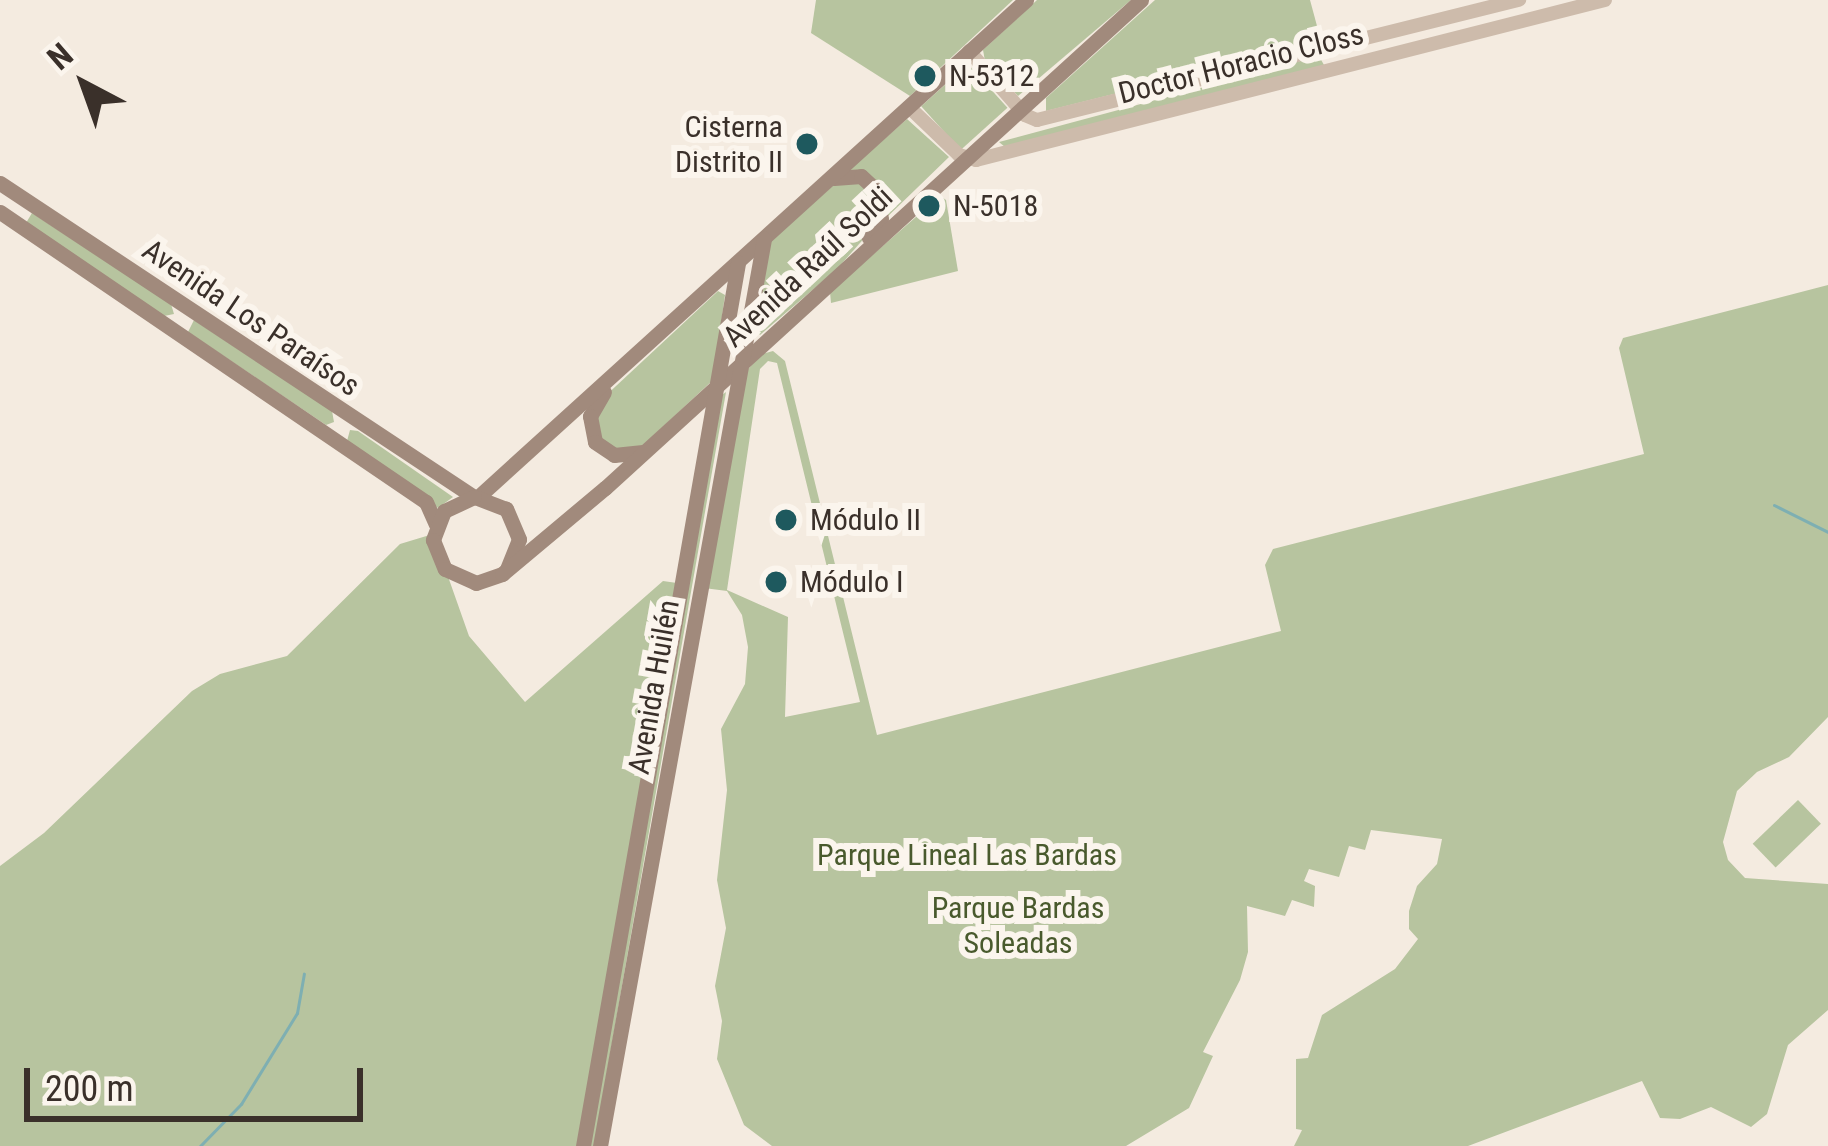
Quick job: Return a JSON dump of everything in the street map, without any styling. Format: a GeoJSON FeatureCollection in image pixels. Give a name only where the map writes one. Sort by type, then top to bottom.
{"type":"FeatureCollection","features":[{"type":"Feature","properties":{"kind":"main road","name":"Avenida Raúl Soldi"},"geometry":{"type":"LineString","coordinates":[[476,497],[1026,0]]}},
{"type":"Feature","properties":{"kind":"main road","name":"Avenida Raúl Soldi"},"geometry":{"type":"LineString","coordinates":[[507,569],[719,386],[1141,0]]}},
{"type":"Feature","properties":{"kind":"main road"},"geometry":{"type":"LineString","coordinates":[[824,184],[840,175],[856,175],[872,184],[881,201],[878,226],[847,268]]}},
{"type":"Feature","properties":{"kind":"main road","name":"Avenida Los Paraísos"},"geometry":{"type":"LineString","coordinates":[[0,183],[476,497],[501,505],[516,526],[517,552],[507,569],[483,582],[456,578],[434,551],[436,524],[426,502],[0,212]]}},
{"type":"Feature","properties":{"kind":"main road","name":"Avenida Huilén"},"geometry":{"type":"LineString","coordinates":[[600,1146],[764,239]]}},
{"type":"Feature","properties":{"kind":"main road","name":"Avenida Huilén"},"geometry":{"type":"LineString","coordinates":[[583,1146],[738,263]]}},
{"type":"Feature","properties":{"kind":"main road"},"geometry":{"type":"LineString","coordinates":[[628,362],[596,403],[590,429],[598,445],[614,455],[646,451]]}},
{"type":"Feature","properties":{"kind":"main road"},"geometry":{"type":"LineString","coordinates":[[681,420],[700,415],[711,429]]}},
{"type":"Feature","properties":{"kind":"main road"},"geometry":{"type":"LineString","coordinates":[[436,524],[452,504],[476,497]]}},
{"type":"Feature","properties":{"kind":"street","name":"Doctor Horacio Closs"},"geometry":{"type":"LineString","coordinates":[[1019,109],[1033,119],[1051,118],[1519,0]]}},
{"type":"Feature","properties":{"kind":"street","name":"Doctor Horacio Closs"},"geometry":{"type":"LineString","coordinates":[[965,159],[1605,0]]}},
{"type":"Feature","properties":{"kind":"street"},"geometry":{"type":"LineString","coordinates":[[969,51],[1019,109]]}},
{"type":"Feature","properties":{"kind":"street"},"geometry":{"type":"LineString","coordinates":[[909,106],[965,159]]}},
{"type":"Feature","properties":{"kind":"green space"},"geometry":{"type":"Polygon","coordinates":[[[816,0],[1013,0],[910,96],[811,33],[816,0]]]}},
{"type":"Feature","properties":{"kind":"green space"},"geometry":{"type":"Polygon","coordinates":[[[1037,0],[1131,0],[1018,96],[985,61],[983,50],[1037,0]]]}},
{"type":"Feature","properties":{"kind":"green space"},"geometry":{"type":"Polygon","coordinates":[[[1155,0],[1310,0],[1320,37],[1314,44],[1046,111],[1046,98],[1155,0]]]}},
{"type":"Feature","properties":{"kind":"green space"},"geometry":{"type":"Polygon","coordinates":[[[1319,56],[1324,65],[1005,147],[999,142],[1319,56]]]}},
{"type":"Feature","properties":{"kind":"green space"},"geometry":{"type":"Polygon","coordinates":[[[968,64],[1007,108],[961,150],[921,106],[968,64]]]}},
{"type":"Feature","properties":{"kind":"green space"},"geometry":{"type":"Polygon","coordinates":[[[907,119],[949,157],[884,220],[885,207],[849,170],[907,119]]]}},
{"type":"Feature","properties":{"kind":"green space"},"geometry":{"type":"Polygon","coordinates":[[[850,177],[874,190],[875,226],[837,269],[760,335],[754,328],[769,242],[837,182],[850,177]]]}},
{"type":"Feature","properties":{"kind":"green space"},"geometry":{"type":"Polygon","coordinates":[[[940,196],[946,200],[958,271],[831,303],[830,292],[940,196]]]}},
{"type":"Feature","properties":{"kind":"green space"},"geometry":{"type":"Polygon","coordinates":[[[32,213],[171,304],[174,314],[164,316],[26,223],[32,213]]]}},
{"type":"Feature","properties":{"kind":"green space","name":"Parque Bardas Soleadas"},"geometry":{"type":"Polygon","coordinates":[[[1828,285],[1828,717],[1789,757],[1757,772],[1737,791],[1723,842],[1728,860],[1745,878],[1828,884],[1828,1010],[1788,1045],[1767,1114],[1751,1127],[1711,1107],[1680,1119],[1660,1118],[1642,1081],[1468,1146],[1294,1146],[1302,1130],[1296,1129],[1296,1059],[1308,1058],[1322,1015],[1395,969],[1418,939],[1409,929],[1409,911],[1417,886],[1437,864],[1442,839],[1371,830],[1365,850],[1349,846],[1339,877],[1309,869],[1304,881],[1315,886],[1314,907],[1292,900],[1285,916],[1247,906],[1248,952],[1240,980],[1203,1052],[1213,1056],[1189,1108],[1126,1146],[772,1146],[744,1125],[717,1059],[722,1021],[715,986],[726,928],[717,880],[727,790],[721,729],[745,684],[748,647],[742,615],[727,591],[704,588],[748,369],[762,354],[773,351],[785,361],[877,735],[1281,631],[1265,565],[1273,549],[1644,454],[1619,348],[1623,338],[1828,285]],[[768,361],[760,369],[727,590],[788,617],[785,717],[860,702],[777,363],[768,361]]]}},
{"type":"Feature","properties":{"kind":"green space"},"geometry":{"type":"Polygon","coordinates":[[[718,291],[725,295],[713,380],[638,450],[612,452],[593,426],[601,400],[718,291]]]}},
{"type":"Feature","properties":{"kind":"green space"},"geometry":{"type":"Polygon","coordinates":[[[194,320],[332,411],[334,422],[326,425],[188,332],[194,320]]]}},
{"type":"Feature","properties":{"kind":"green space"},"geometry":{"type":"Polygon","coordinates":[[[726,392],[594,1146],[587,1146],[722,395],[726,392]]]}},
{"type":"Feature","properties":{"kind":"green space"},"geometry":{"type":"Polygon","coordinates":[[[350,430],[453,497],[438,508],[347,441],[350,430]]]}},
{"type":"Feature","properties":{"kind":"green space"},"geometry":{"type":"Polygon","coordinates":[[[433,534],[469,636],[525,702],[663,581],[677,583],[577,1146],[0,1146],[0,866],[44,833],[192,691],[220,674],[287,656],[400,544],[433,534]]]}},
{"type":"Feature","properties":{"kind":"green space"},"geometry":{"type":"Polygon","coordinates":[[[1798,800],[1821,824],[1776,868],[1753,844],[1798,800]]]}},
{"type":"Feature","properties":{"kind":"waterway"},"geometry":{"type":"LineString","coordinates":[[1774,505],[1828,532]]}},
{"type":"Feature","properties":{"kind":"waterway"},"geometry":{"type":"LineString","coordinates":[[200,1146],[241,1104],[297,1013],[304,974]]}},
{"type":"Feature","properties":{"kind":"place","name":"N-5312"},"geometry":{"type":"Point","coordinates":[925,76]}},
{"type":"Feature","properties":{"kind":"place","name":"Cisterna Distrito II"},"geometry":{"type":"Point","coordinates":[807,144]}},
{"type":"Feature","properties":{"kind":"place","name":"N-5018"},"geometry":{"type":"Point","coordinates":[929,206]}},
{"type":"Feature","properties":{"kind":"place","name":"Módulo II"},"geometry":{"type":"Point","coordinates":[786,520]}},
{"type":"Feature","properties":{"kind":"place","name":"Módulo I"},"geometry":{"type":"Point","coordinates":[776,582]}},
{"type":"Feature","properties":{"kind":"park label","name":"Parque Lineal Las Bardas"},"geometry":{"type":"Point","coordinates":[967,855]}}]}
